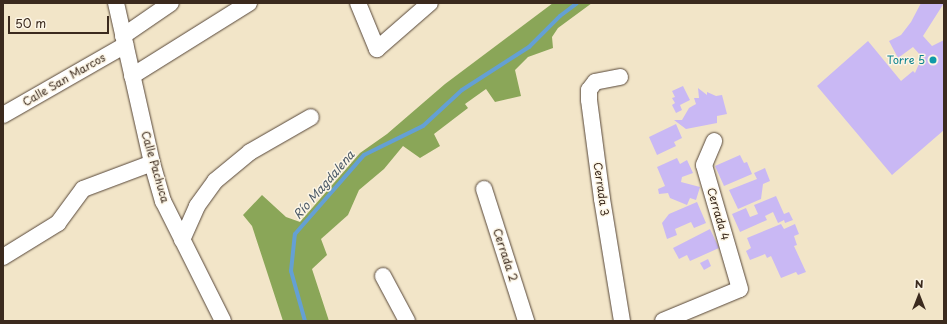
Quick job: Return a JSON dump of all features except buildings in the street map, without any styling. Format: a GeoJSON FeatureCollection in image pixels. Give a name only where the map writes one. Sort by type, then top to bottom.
{"type":"FeatureCollection","features":[{"type":"Feature","properties":{"kind":"street","name":"Calle Pachuca"},"geometry":{"type":"LineString","coordinates":[[116,3],[152,163],[163,201],[224,321]]}},
{"type":"Feature","properties":{"kind":"street","name":"Calle San Marcos"},"geometry":{"type":"LineString","coordinates":[[3,115],[124,40],[171,3]]}},
{"type":"Feature","properties":{"kind":"street"},"geometry":{"type":"LineString","coordinates":[[132,76],[249,3]]}},
{"type":"Feature","properties":{"kind":"street"},"geometry":{"type":"LineString","coordinates":[[358,3],[377,49],[430,3]]}},
{"type":"Feature","properties":{"kind":"street","name":"Cerrada 3"},"geometry":{"type":"LineString","coordinates":[[620,77],[595,82],[589,90],[589,100],[602,199],[622,321]]}},
{"type":"Feature","properties":{"kind":"street"},"geometry":{"type":"LineString","coordinates":[[182,240],[197,206],[215,181],[250,152],[311,117]]}},
{"type":"Feature","properties":{"kind":"street","name":"Cerrada 4"},"geometry":{"type":"LineString","coordinates":[[663,321],[740,288],[704,165],[714,141]]}},
{"type":"Feature","properties":{"kind":"street"},"geometry":{"type":"LineString","coordinates":[[3,258],[58,223],[83,189],[152,163]]}},
{"type":"Feature","properties":{"kind":"street","name":"Cerrada 2"},"geometry":{"type":"LineString","coordinates":[[484,189],[526,321]]}},
{"type":"Feature","properties":{"kind":"street"},"geometry":{"type":"LineString","coordinates":[[383,276],[407,321]]}},
{"type":"Feature","properties":{"kind":"green space"},"geometry":{"type":"Polygon","coordinates":[[[553,3],[592,3],[558,28],[552,37],[553,48],[528,57],[515,70],[521,96],[495,102],[486,89],[465,104],[468,108],[434,134],[440,146],[420,158],[403,146],[384,169],[359,190],[348,215],[321,239],[327,255],[312,269],[329,321],[283,321],[252,226],[243,215],[262,195],[286,217],[300,222],[360,153],[387,134],[445,84],[553,3]]]}},
{"type":"Feature","properties":{"kind":"waterway","name":"Río Magdalena"},"geometry":{"type":"LineString","coordinates":[[305,321],[291,271],[295,234],[364,155],[423,126],[462,90],[529,47],[560,16],[577,3]]}},
{"type":"Feature","properties":{"kind":"place","name":"Torre 5"},"geometry":{"type":"Point","coordinates":[933,60]}}]}
